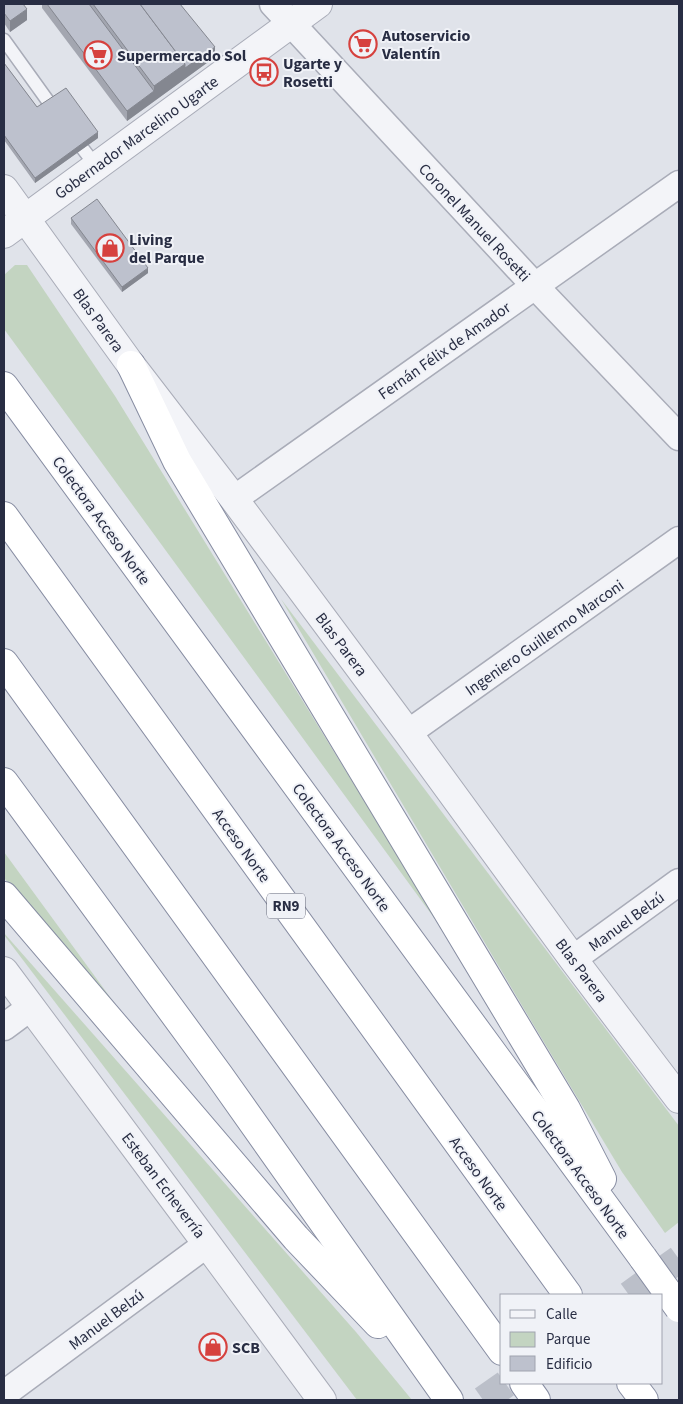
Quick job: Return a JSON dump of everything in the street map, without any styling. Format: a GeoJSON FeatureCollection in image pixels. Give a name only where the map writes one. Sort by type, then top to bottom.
{"type":"FeatureCollection","features":[{"type":"Feature","properties":{"kind":"highway"},"geometry":{"type":"LineString","coordinates":[[131,365],[177,461],[566,1109],[643,1258]]}},
{"type":"Feature","properties":{"kind":"highway","name":"Colectora Acceso Norte"},"geometry":{"type":"LineString","coordinates":[[4,386],[679,1308]]}},
{"type":"Feature","properties":{"kind":"highway","name":"Acceso Norte"},"geometry":{"type":"LineString","coordinates":[[4,516],[567,1294]]}},
{"type":"Feature","properties":{"kind":"highway"},"geometry":{"type":"LineString","coordinates":[[4,663],[500,1348]]}},
{"type":"Feature","properties":{"kind":"highway"},"geometry":{"type":"LineString","coordinates":[[4,782],[219,1075],[447,1398]]}},
{"type":"Feature","properties":{"kind":"highway"},"geometry":{"type":"LineString","coordinates":[[4,896],[296,1238],[447,1398]]}},
{"type":"Feature","properties":{"kind":"highway"},"geometry":{"type":"LineString","coordinates":[[632,1384],[644,1400]]}},
{"type":"Feature","properties":{"kind":"street","name":"Gobernador Marcelino Ugarte"},"geometry":{"type":"LineString","coordinates":[[4,234],[25,218],[90,157],[282,14],[318,4]]}},
{"type":"Feature","properties":{"kind":"street","name":"Coronel Manuel Rosetti"},"geometry":{"type":"LineString","coordinates":[[282,14],[535,286],[679,437]]}},
{"type":"Feature","properties":{"kind":"street","name":"Fernán Félix de Amador"},"geometry":{"type":"LineString","coordinates":[[234,499],[679,184]]}},
{"type":"Feature","properties":{"kind":"street","name":"Blas Parera"},"geometry":{"type":"LineString","coordinates":[[4,189],[131,365],[234,499],[573,959],[679,1099]]}},
{"type":"Feature","properties":{"kind":"street","name":"Ingeniero Guillermo Marconi"},"geometry":{"type":"LineString","coordinates":[[408,733],[679,540]]}},
{"type":"Feature","properties":{"kind":"street","name":"Manuel Belzú"},"geometry":{"type":"LineString","coordinates":[[573,959],[679,882]]}},
{"type":"Feature","properties":{"kind":"street","name":"Esteban Echeverría"},"geometry":{"type":"LineString","coordinates":[[4,971],[322,1400]]}},
{"type":"Feature","properties":{"kind":"street"},"geometry":{"type":"LineString","coordinates":[[4,1026],[30,1007]]}},
{"type":"Feature","properties":{"kind":"street","name":"Manuel Belzú"},"geometry":{"type":"LineString","coordinates":[[4,1394],[208,1244]]}},
{"type":"Feature","properties":{"kind":"lane"},"geometry":{"type":"LineString","coordinates":[[4,40],[50,104]]}},
{"type":"Feature","properties":{"kind":"green space"},"geometry":{"type":"Polygon","coordinates":[[[15,265],[27,265],[115,396],[448,937],[4,329],[4,275],[15,265]]]}},
{"type":"Feature","properties":{"kind":"green space"},"geometry":{"type":"Polygon","coordinates":[[[281,599],[679,1126],[679,1222],[665,1233],[622,1172],[281,599]]]}},
{"type":"Feature","properties":{"kind":"green space"},"geometry":{"type":"Polygon","coordinates":[[[4,852],[126,1019],[4,878],[4,852]]]}},
{"type":"Feature","properties":{"kind":"green space"},"geometry":{"type":"Polygon","coordinates":[[[4,933],[356,1332],[412,1400],[357,1400],[4,933]]]}},
{"type":"Feature","properties":{"kind":"building"},"geometry":{"type":"Polygon","coordinates":[[[4,4],[23,4],[27,9],[10,21],[4,13],[4,4]]]}},
{"type":"Feature","properties":{"kind":"building","name":"Supermercado Sol"},"geometry":{"type":"Polygon","coordinates":[[[47,4],[89,4],[154,91],[127,111],[47,4]]]}},
{"type":"Feature","properties":{"kind":"building"},"geometry":{"type":"Polygon","coordinates":[[[93,4],[140,4],[185,64],[154,86],[93,4]]]}},
{"type":"Feature","properties":{"kind":"building"},"geometry":{"type":"Polygon","coordinates":[[[140,4],[180,4],[215,47],[185,68],[185,64],[140,4]]]}},
{"type":"Feature","properties":{"kind":"building"},"geometry":{"type":"Polygon","coordinates":[[[4,63],[37,107],[66,88],[98,132],[35,178],[4,135],[4,63]]]}},
{"type":"Feature","properties":{"kind":"building","name":"Living del Parque"},"geometry":{"type":"Polygon","coordinates":[[[97,199],[148,268],[122,287],[71,218],[97,199]]]}},
{"type":"Feature","properties":{"kind":"tunnel"},"geometry":{"type":"LineString","coordinates":[[630,1294],[679,1259]]}},
{"type":"Feature","properties":{"kind":"tunnel"},"geometry":{"type":"LineString","coordinates":[[483,1400],[506,1384]]}},
{"type":"Feature","properties":{"kind":"place","name":"Autoservicio Valentín"},"geometry":{"type":"Point","coordinates":[363,44]}},
{"type":"Feature","properties":{"kind":"place","name":"Supermercado Sol"},"geometry":{"type":"Point","coordinates":[98,55]}},
{"type":"Feature","properties":{"kind":"place","name":"Ugarte y Rosetti"},"geometry":{"type":"Point","coordinates":[264,72]}},
{"type":"Feature","properties":{"kind":"place","name":"Living del Parque"},"geometry":{"type":"Point","coordinates":[110,248]}},
{"type":"Feature","properties":{"kind":"place","name":"SCB"},"geometry":{"type":"Point","coordinates":[213,1347]}}]}
